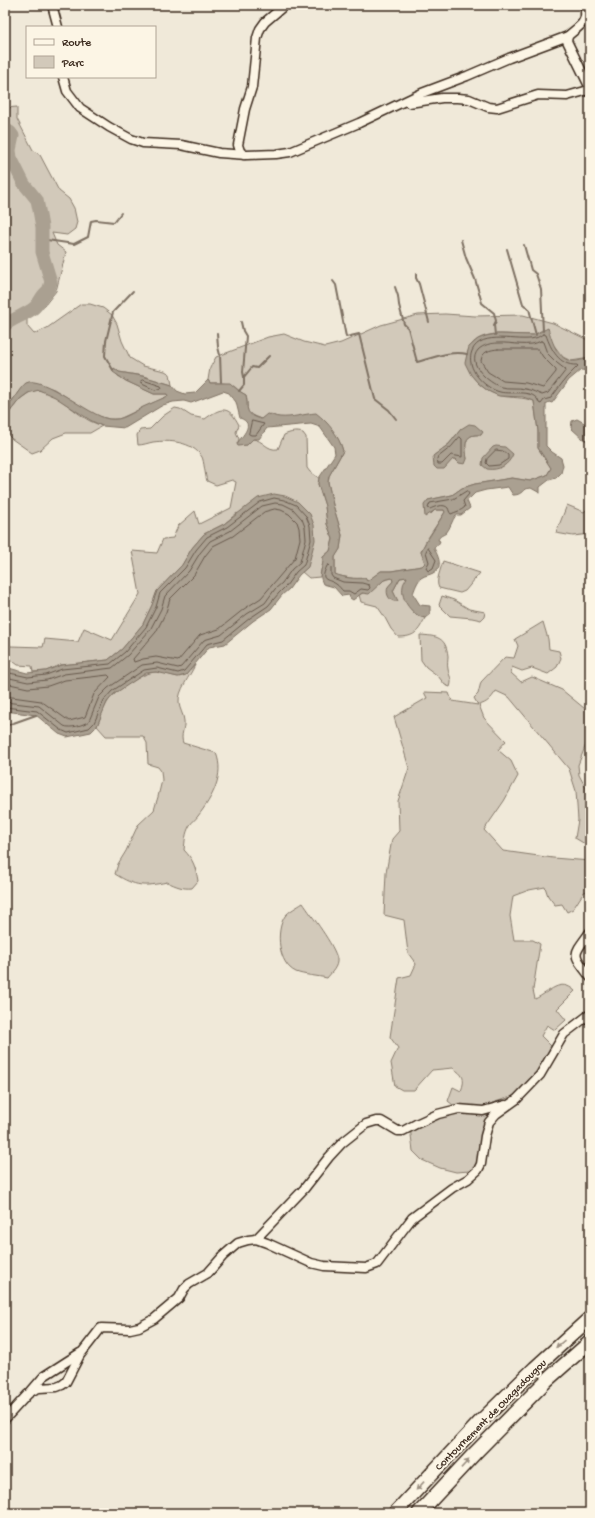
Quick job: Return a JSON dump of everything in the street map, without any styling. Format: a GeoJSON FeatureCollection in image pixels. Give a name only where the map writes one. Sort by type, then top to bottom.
{"type":"FeatureCollection","features":[{"type":"Feature","properties":{"kind":"highway","name":"Contournement de Ouagadougou"},"geometry":{"type":"LineString","coordinates":[[395,1513],[484,1418],[540,1363],[590,1318]]}},
{"type":"Feature","properties":{"kind":"highway","name":"Contournement de Ouagadougou"},"geometry":{"type":"LineString","coordinates":[[419,1513],[475,1453],[547,1380],[590,1342]]}},
{"type":"Feature","properties":{"kind":"street"},"geometry":{"type":"LineString","coordinates":[[52,5],[58,26]]}},
{"type":"Feature","properties":{"kind":"street"},"geometry":{"type":"LineString","coordinates":[[244,155],[240,151],[238,145],[245,109],[252,87],[257,38],[260,29],[265,22],[285,5]]}},
{"type":"Feature","properties":{"kind":"street"},"geometry":{"type":"LineString","coordinates":[[63,78],[67,91],[80,108],[131,139],[143,143],[181,145],[219,153],[244,155],[276,154],[290,152],[359,124],[422,93],[568,36],[585,21],[585,11],[590,5]]}},
{"type":"Feature","properties":{"kind":"street"},"geometry":{"type":"LineString","coordinates":[[568,36],[567,41],[590,88]]}},
{"type":"Feature","properties":{"kind":"street"},"geometry":{"type":"LineString","coordinates":[[400,104],[442,98],[458,98],[468,99],[488,107],[497,108],[538,95],[567,96],[590,91]]}},
{"type":"Feature","properties":{"kind":"street"},"geometry":{"type":"LineString","coordinates":[[590,932],[576,951],[576,957],[590,977]]}},
{"type":"Feature","properties":{"kind":"street"},"geometry":{"type":"LineString","coordinates":[[256,1239],[311,1263],[324,1266],[366,1268],[377,1264],[412,1218],[452,1188],[468,1179],[478,1170],[481,1164],[485,1136],[489,1122],[496,1114],[517,1099],[540,1075],[564,1034],[590,1014]]}},
{"type":"Feature","properties":{"kind":"street"},"geometry":{"type":"LineString","coordinates":[[28,1394],[39,1388],[62,1386],[66,1382],[83,1351],[101,1328],[130,1329],[139,1327],[154,1319],[179,1298],[184,1289],[208,1273],[223,1256],[238,1243],[256,1239],[304,1189],[342,1143],[366,1124],[376,1121],[398,1131],[404,1131],[438,1114],[458,1109],[482,1110],[508,1105]]}},
{"type":"Feature","properties":{"kind":"street"},"geometry":{"type":"LineString","coordinates":[[5,1419],[44,1376],[83,1351]]}},
{"type":"Feature","properties":{"kind":"green space"},"geometry":{"type":"Polygon","coordinates":[[[17,107],[17,119],[33,150],[40,155],[59,191],[69,199],[74,208],[77,222],[75,229],[67,235],[52,233],[57,245],[66,252],[56,291],[45,305],[27,318],[27,326],[34,334],[47,328],[81,304],[90,304],[103,308],[112,315],[117,324],[122,341],[130,358],[143,366],[165,371],[170,374],[172,385],[143,376],[119,372],[114,368],[118,376],[126,381],[154,394],[167,394],[168,396],[119,419],[109,419],[95,415],[54,389],[32,382],[19,391],[7,408],[5,408],[5,108],[17,107]]]}},
{"type":"Feature","properties":{"kind":"green space"},"geometry":{"type":"Polygon","coordinates":[[[418,315],[523,315],[553,323],[590,341],[590,358],[571,361],[563,357],[542,330],[534,335],[495,334],[485,336],[475,341],[469,348],[467,362],[468,368],[476,381],[494,394],[534,401],[538,431],[538,448],[551,468],[547,475],[530,481],[512,478],[475,484],[462,488],[452,495],[428,500],[431,514],[435,510],[444,510],[445,512],[426,541],[421,552],[425,563],[423,566],[381,571],[367,582],[365,578],[356,579],[335,575],[335,557],[340,549],[342,535],[328,482],[329,476],[343,451],[335,435],[311,414],[280,418],[271,414],[261,419],[251,415],[248,410],[246,395],[229,384],[210,383],[208,380],[210,368],[216,357],[268,337],[284,334],[304,342],[325,347],[341,343],[381,325],[418,315]],[[461,429],[449,444],[433,456],[452,459],[467,459],[466,441],[471,436],[481,435],[461,429]]]}},
{"type":"Feature","properties":{"kind":"green space"},"geometry":{"type":"Polygon","coordinates":[[[33,390],[48,393],[56,397],[90,421],[102,426],[90,433],[66,433],[53,438],[40,450],[32,453],[12,439],[5,432],[5,418],[20,399],[33,390]]]}},
{"type":"Feature","properties":{"kind":"green space"},"geometry":{"type":"Polygon","coordinates":[[[175,408],[180,409],[191,416],[205,419],[220,410],[228,411],[232,414],[239,425],[236,432],[239,439],[237,444],[247,445],[253,439],[260,441],[268,447],[278,449],[284,435],[294,432],[303,433],[306,437],[307,468],[319,478],[318,484],[325,506],[327,524],[333,539],[330,551],[323,557],[320,577],[309,578],[302,572],[308,567],[237,513],[224,524],[204,534],[192,548],[182,565],[157,591],[143,624],[122,649],[108,660],[61,665],[46,671],[33,672],[32,666],[18,665],[5,655],[5,619],[8,620],[10,646],[43,647],[45,639],[78,642],[84,628],[112,640],[140,594],[132,551],[157,553],[163,539],[173,538],[178,526],[195,511],[199,524],[231,508],[236,482],[232,480],[216,485],[207,481],[202,457],[198,452],[186,445],[166,441],[138,445],[137,435],[140,430],[150,429],[163,416],[175,408]]]}},
{"type":"Feature","properties":{"kind":"green space"},"geometry":{"type":"Polygon","coordinates":[[[567,505],[584,512],[590,507],[590,534],[573,536],[556,533],[567,505]]]}},
{"type":"Feature","properties":{"kind":"green space"},"geometry":{"type":"Polygon","coordinates":[[[443,561],[480,573],[465,591],[460,593],[439,588],[438,578],[443,561]]]}},
{"type":"Feature","properties":{"kind":"green space"},"geometry":{"type":"Polygon","coordinates":[[[408,577],[412,611],[418,616],[425,618],[415,633],[404,637],[398,637],[391,629],[377,606],[361,602],[359,595],[377,586],[384,580],[392,578],[393,581],[388,587],[395,596],[393,591],[400,578],[408,577]]]}},
{"type":"Feature","properties":{"kind":"green space"},"geometry":{"type":"Polygon","coordinates":[[[442,596],[454,600],[469,609],[485,612],[484,617],[481,620],[450,616],[439,605],[442,596]]]}},
{"type":"Feature","properties":{"kind":"green space"},"geometry":{"type":"Polygon","coordinates":[[[543,622],[549,649],[559,651],[561,658],[557,667],[548,674],[532,668],[522,671],[512,667],[511,673],[521,682],[532,677],[562,690],[590,713],[590,734],[578,765],[579,775],[586,788],[588,796],[590,797],[590,847],[575,838],[578,820],[576,791],[569,769],[509,697],[496,691],[489,700],[479,705],[484,718],[506,741],[498,750],[511,761],[518,776],[504,801],[484,830],[503,851],[553,858],[590,861],[590,891],[584,892],[573,909],[567,912],[562,904],[555,905],[548,896],[545,887],[529,890],[513,896],[510,916],[514,940],[533,940],[540,944],[533,990],[535,999],[555,987],[565,985],[575,991],[557,1009],[566,1020],[555,1030],[547,1025],[541,1036],[555,1050],[524,1093],[492,1103],[476,1165],[470,1171],[456,1172],[440,1168],[422,1160],[413,1151],[410,1127],[458,1109],[448,1101],[453,1087],[461,1091],[463,1077],[453,1068],[432,1070],[414,1090],[402,1090],[395,1086],[391,1063],[398,1048],[390,1037],[399,978],[411,975],[416,964],[408,953],[404,920],[384,915],[386,873],[392,839],[399,831],[398,801],[409,768],[394,717],[427,698],[424,692],[449,693],[452,701],[478,705],[474,698],[478,694],[481,682],[505,657],[514,658],[518,646],[515,639],[543,622]]]}},
{"type":"Feature","properties":{"kind":"green space"},"geometry":{"type":"Polygon","coordinates":[[[420,635],[436,637],[443,641],[448,656],[448,672],[451,679],[450,687],[445,685],[438,676],[426,667],[421,660],[420,635]]]}},
{"type":"Feature","properties":{"kind":"green space"},"geometry":{"type":"Polygon","coordinates":[[[195,665],[182,688],[179,698],[179,705],[184,721],[182,740],[183,743],[216,753],[219,770],[216,786],[208,802],[187,831],[184,850],[194,864],[198,881],[192,888],[179,887],[167,882],[152,885],[135,884],[115,874],[118,864],[138,825],[154,810],[162,780],[161,771],[158,767],[148,764],[147,743],[143,736],[106,736],[97,726],[107,703],[115,694],[129,683],[144,675],[156,672],[181,677],[195,665]]]}},
{"type":"Feature","properties":{"kind":"green space"},"geometry":{"type":"Polygon","coordinates":[[[303,903],[332,946],[337,959],[334,970],[327,978],[296,972],[285,962],[282,955],[279,938],[282,922],[287,914],[303,903]]]}},
{"type":"Feature","properties":{"kind":"water"},"geometry":{"type":"Polygon","coordinates":[[[548,328],[555,348],[566,359],[578,361],[590,358],[590,371],[581,370],[569,380],[552,403],[549,402],[546,404],[546,446],[561,458],[563,465],[561,473],[556,478],[549,480],[540,487],[540,493],[531,488],[525,489],[520,494],[513,495],[508,487],[475,493],[467,501],[470,508],[461,515],[456,515],[446,533],[438,540],[440,541],[438,545],[434,548],[439,561],[438,568],[433,573],[421,578],[414,590],[413,594],[420,605],[430,606],[430,614],[425,618],[420,617],[412,611],[405,602],[403,597],[403,585],[407,577],[400,578],[393,591],[398,601],[393,601],[387,592],[388,587],[393,581],[392,578],[384,580],[369,594],[362,593],[353,600],[349,595],[342,596],[334,587],[323,584],[321,580],[321,573],[323,557],[330,551],[333,539],[327,524],[325,506],[318,484],[319,478],[335,454],[334,447],[320,427],[311,424],[267,428],[259,439],[253,439],[247,445],[238,446],[237,444],[246,430],[247,423],[245,420],[240,418],[236,402],[229,393],[223,391],[191,403],[184,401],[163,405],[125,428],[102,426],[55,397],[39,390],[28,393],[20,399],[8,414],[5,414],[5,408],[7,408],[22,387],[26,383],[33,382],[43,384],[90,411],[109,419],[123,418],[168,396],[167,394],[154,394],[126,381],[113,372],[114,368],[119,372],[142,376],[172,385],[177,391],[185,394],[195,393],[208,380],[210,383],[230,383],[246,395],[249,413],[261,419],[267,414],[284,417],[316,413],[333,430],[343,451],[329,476],[328,482],[342,535],[340,549],[335,557],[335,574],[350,578],[365,578],[367,581],[381,571],[391,571],[422,566],[425,563],[421,552],[445,512],[444,510],[435,510],[425,517],[424,505],[428,500],[452,495],[462,488],[475,484],[512,478],[530,481],[547,475],[551,468],[538,448],[538,431],[534,401],[523,397],[499,396],[488,391],[471,375],[465,363],[469,347],[478,339],[497,334],[534,335],[548,328]]]}},
{"type":"Feature","properties":{"kind":"water"},"geometry":{"type":"Polygon","coordinates":[[[577,419],[588,425],[590,424],[590,442],[583,439],[571,428],[572,421],[577,419]]]}},
{"type":"Feature","properties":{"kind":"water"},"geometry":{"type":"Polygon","coordinates":[[[469,424],[475,425],[483,432],[481,435],[471,436],[466,441],[467,459],[465,464],[459,463],[453,459],[444,469],[437,469],[434,466],[433,456],[449,444],[461,429],[469,424]]]}},
{"type":"Feature","properties":{"kind":"water"},"geometry":{"type":"Polygon","coordinates":[[[493,447],[505,447],[513,454],[509,461],[503,466],[496,469],[487,469],[482,465],[483,458],[493,447]]]}},
{"type":"Feature","properties":{"kind":"water"},"geometry":{"type":"Polygon","coordinates":[[[274,494],[285,496],[298,502],[310,514],[314,525],[315,540],[308,567],[299,575],[271,609],[253,621],[225,644],[209,647],[186,675],[178,677],[156,672],[146,673],[114,694],[107,702],[97,726],[91,732],[67,737],[59,734],[36,715],[5,711],[5,667],[27,673],[46,671],[61,665],[108,660],[122,649],[143,624],[157,591],[182,565],[192,548],[204,534],[224,524],[258,498],[274,494]]]}},
{"type":"Feature","properties":{"kind":"waterway"},"geometry":{"type":"LineString","coordinates":[[5,129],[13,136],[10,150],[11,158],[24,184],[37,200],[42,227],[42,252],[51,282],[48,291],[34,308],[5,325]]}},
{"type":"Feature","properties":{"kind":"waterway"},"geometry":{"type":"LineString","coordinates":[[42,247],[47,240],[74,244],[88,237],[91,221],[96,220],[114,222],[121,213]]}},
{"type":"Feature","properties":{"kind":"waterway"},"geometry":{"type":"LineString","coordinates":[[461,240],[482,303],[494,313],[496,321],[494,325],[495,335]]}},
{"type":"Feature","properties":{"kind":"waterway"},"geometry":{"type":"LineString","coordinates":[[524,245],[531,270],[536,274],[541,289],[543,331]]}},
{"type":"Feature","properties":{"kind":"waterway"},"geometry":{"type":"LineString","coordinates":[[507,249],[523,304],[529,309],[536,335]]}},
{"type":"Feature","properties":{"kind":"waterway"},"geometry":{"type":"LineString","coordinates":[[416,274],[429,322]]}},
{"type":"Feature","properties":{"kind":"waterway"},"geometry":{"type":"LineString","coordinates":[[333,281],[336,285],[346,337],[359,334],[375,399],[389,410],[396,419]]}},
{"type":"Feature","properties":{"kind":"waterway"},"geometry":{"type":"LineString","coordinates":[[395,287],[404,324],[408,328],[417,362],[448,354],[467,354]]}},
{"type":"Feature","properties":{"kind":"waterway"},"geometry":{"type":"LineString","coordinates":[[113,370],[105,356],[106,341],[113,312],[133,291]]}},
{"type":"Feature","properties":{"kind":"waterway"},"geometry":{"type":"LineString","coordinates":[[241,322],[246,336],[243,372],[244,377]]}},
{"type":"Feature","properties":{"kind":"waterway"},"geometry":{"type":"LineString","coordinates":[[217,333],[220,355],[221,382]]}},
{"type":"Feature","properties":{"kind":"waterway"},"geometry":{"type":"LineString","coordinates":[[239,391],[244,385],[244,377],[252,367],[257,368],[269,356]]}},
{"type":"Feature","properties":{"kind":"waterway"},"geometry":{"type":"LineString","coordinates":[[5,726],[36,715]]}}]}
